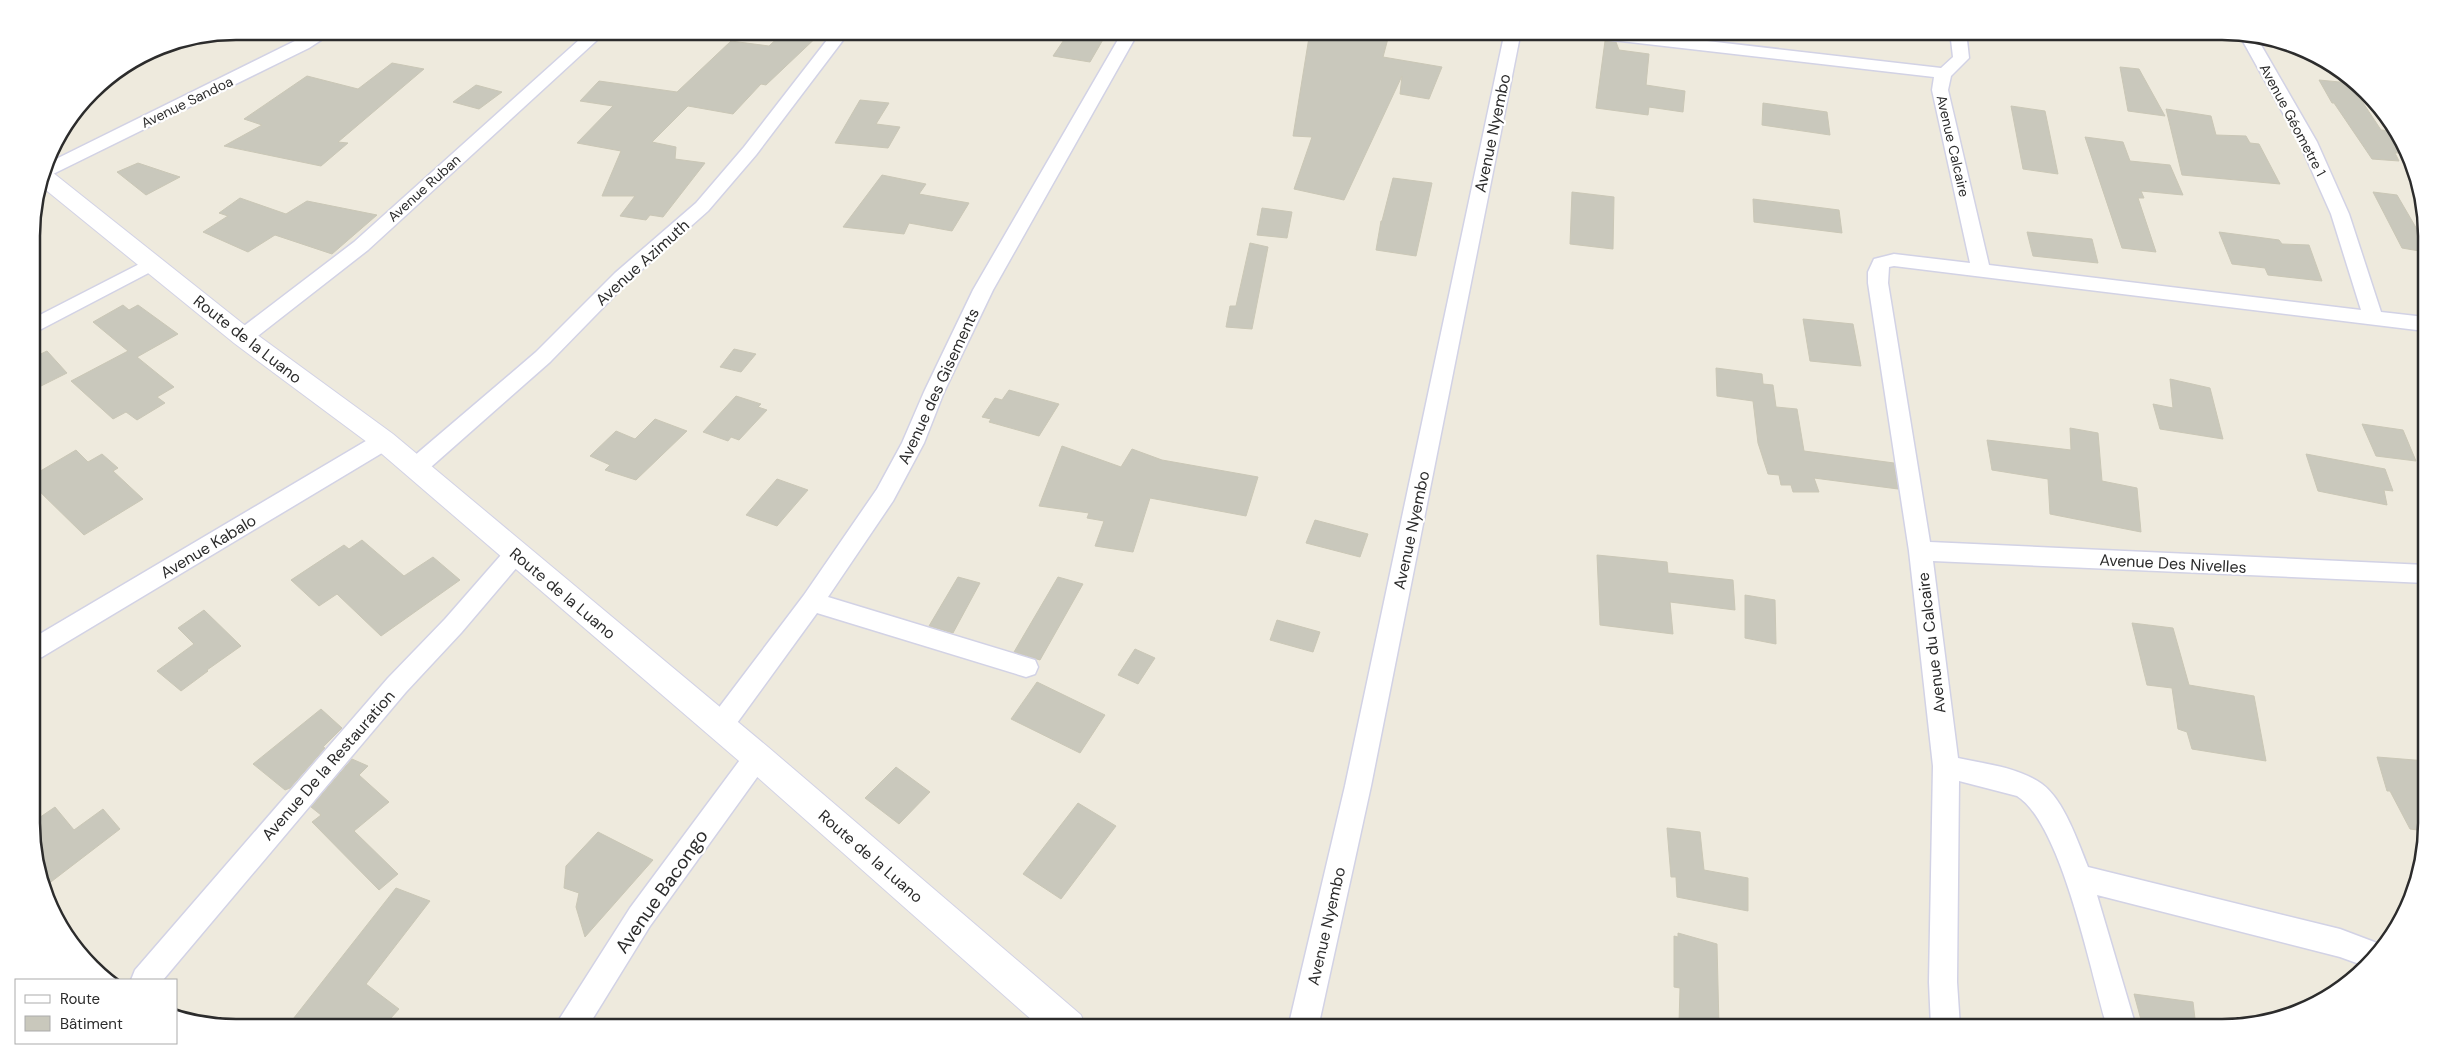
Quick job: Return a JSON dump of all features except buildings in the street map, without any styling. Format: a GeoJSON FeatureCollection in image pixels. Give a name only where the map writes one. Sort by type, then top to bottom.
{"type":"FeatureCollection","features":[{"type":"Feature","properties":{"kind":"street","name":"Avenue Sandoa"},"geometry":{"type":"LineString","coordinates":[[52,167],[312,40]]}},
{"type":"Feature","properties":{"kind":"street","name":"Avenue Ruban"},"geometry":{"type":"LineString","coordinates":[[243,337],[361,246],[589,40]]}},
{"type":"Feature","properties":{"kind":"street","name":"Avenue Azimuth"},"geometry":{"type":"LineString","coordinates":[[415,468],[543,357],[622,277],[702,207],[745,157],[835,40]]}},
{"type":"Feature","properties":{"kind":"street","name":"Avenue des Gisements"},"geometry":{"type":"LineString","coordinates":[[720,726],[812,602],[885,495],[913,443],[934,392],[983,290],[1126,40]]}},
{"type":"Feature","properties":{"kind":"street","name":"Avenue Nyembo"},"geometry":{"type":"LineString","coordinates":[[1305,1019],[1358,786],[1511,40]]}},
{"type":"Feature","properties":{"kind":"street"},"geometry":{"type":"LineString","coordinates":[[1655,40],[1943,73]]}},
{"type":"Feature","properties":{"kind":"street","name":"Avenue Calcaire"},"geometry":{"type":"LineString","coordinates":[[1959,40],[1961,58],[1943,73],[1940,80],[1940,90],[1981,270]]}},
{"type":"Feature","properties":{"kind":"street","name":"Avenue Géometre 1"},"geometry":{"type":"LineString","coordinates":[[2252,43],[2308,142],[2340,214],[2372,318]]}},
{"type":"Feature","properties":{"kind":"street","name":"Route de la Luano"},"geometry":{"type":"LineString","coordinates":[[48,180],[243,337],[384,441],[757,757],[1051,1019]]}},
{"type":"Feature","properties":{"kind":"street","name":"Avenue du Calcaire"},"geometry":{"type":"LineString","coordinates":[[1945,1019],[1943,982],[1946,766],[1920,551],[1878,283],[1878,272],[1881,263],[1894,260],[1981,270]]}},
{"type":"Feature","properties":{"kind":"street"},"geometry":{"type":"LineString","coordinates":[[40,322],[153,263]]}},
{"type":"Feature","properties":{"kind":"street"},"geometry":{"type":"LineString","coordinates":[[1981,270],[2418,323]]}},
{"type":"Feature","properties":{"kind":"street","name":"Avenue Kabalo"},"geometry":{"type":"LineString","coordinates":[[40,646],[384,441]]}},
{"type":"Feature","properties":{"kind":"street","name":"Avenue Des Nivelles"},"geometry":{"type":"LineString","coordinates":[[1920,551],[2418,574]]}},
{"type":"Feature","properties":{"kind":"street","name":"Avenue De la Restauration"},"geometry":{"type":"LineString","coordinates":[[146,979],[390,692],[454,626],[516,553]]}},
{"type":"Feature","properties":{"kind":"street"},"geometry":{"type":"LineString","coordinates":[[812,602],[1026,667]]}},
{"type":"Feature","properties":{"kind":"street","name":"Avenue Bacongo"},"geometry":{"type":"LineString","coordinates":[[576,1019],[640,917],[757,757]]}},
{"type":"Feature","properties":{"kind":"street"},"geometry":{"type":"LineString","coordinates":[[1946,766],[2013,783],[2028,789],[2040,798],[2056,823],[2077,877],[2119,1019]]}},
{"type":"Feature","properties":{"kind":"street"},"geometry":{"type":"LineString","coordinates":[[2077,877],[2340,943],[2368,953]]}}]}
